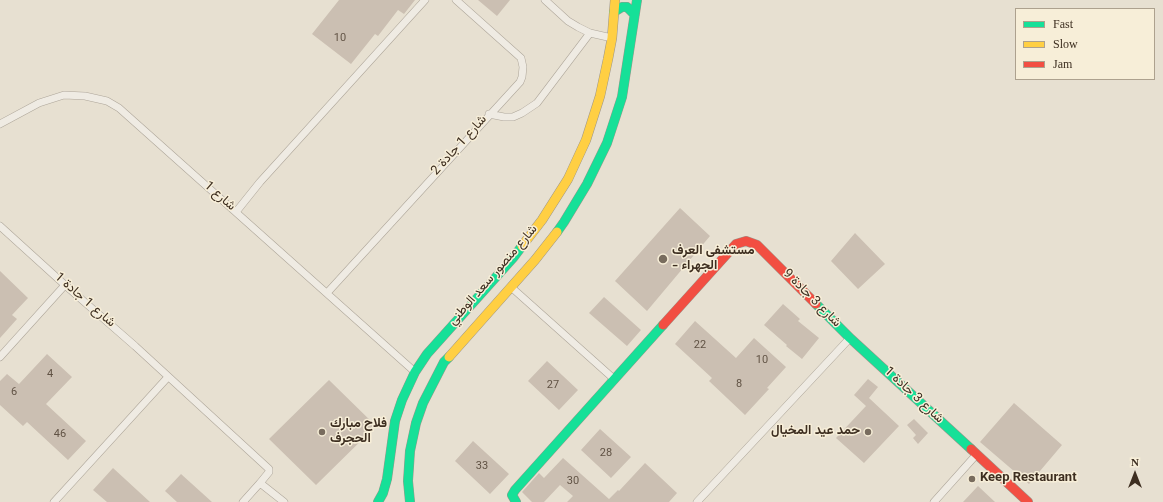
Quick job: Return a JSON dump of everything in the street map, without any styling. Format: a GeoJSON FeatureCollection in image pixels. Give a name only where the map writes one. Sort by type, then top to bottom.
{"type":"FeatureCollection","features":[{"type":"Feature","properties":{"kind":"street"},"geometry":{"type":"LineString","coordinates":[[236,212],[260,182],[425,0]]}},
{"type":"Feature","properties":{"kind":"street","name":"شارع 1 جادة 2"},"geometry":{"type":"LineString","coordinates":[[327,293],[489,114],[520,82],[523,72],[521,58],[456,0]]}},
{"type":"Feature","properties":{"kind":"street"},"geometry":{"type":"LineString","coordinates":[[545,0],[578,27],[590,33],[612,38]]}},
{"type":"Feature","properties":{"kind":"street","name":"شارع منصور سعد الوطني"},"geometry":{"type":"LineString","coordinates":[[378,502],[383,493],[387,479],[395,421],[402,400],[415,372],[427,354],[513,258],[542,220],[568,179],[586,140],[600,96],[612,38],[615,0]]}},
{"type":"Feature","properties":{"kind":"street","name":"شارع منصور سعد الوطني"},"geometry":{"type":"LineString","coordinates":[[410,502],[408,481],[410,451],[416,423],[426,398],[444,362],[535,260],[564,222],[587,184],[607,143],[622,97],[637,0]]}},
{"type":"Feature","properties":{"kind":"street"},"geometry":{"type":"LineString","coordinates":[[614,12],[622,7],[627,7],[634,14]]}},
{"type":"Feature","properties":{"kind":"street"},"geometry":{"type":"LineString","coordinates":[[489,114],[513,117],[537,103],[590,33]]}},
{"type":"Feature","properties":{"kind":"street","name":"شارع 1"},"geometry":{"type":"LineString","coordinates":[[0,124],[39,103],[64,96],[85,96],[107,101],[119,108],[415,372]]}},
{"type":"Feature","properties":{"kind":"street","name":"شارع 1 جادة 1"},"geometry":{"type":"LineString","coordinates":[[0,226],[135,346],[269,469],[269,472],[243,502]]}},
{"type":"Feature","properties":{"kind":"street","name":"شارع 3 جادة 9"},"geometry":{"type":"LineString","coordinates":[[516,502],[512,495],[515,490],[736,244],[746,240],[757,245],[850,338],[697,502]]}},
{"type":"Feature","properties":{"kind":"street"},"geometry":{"type":"LineString","coordinates":[[0,357],[65,285]]}},
{"type":"Feature","properties":{"kind":"street"},"geometry":{"type":"LineString","coordinates":[[511,287],[614,379]]}},
{"type":"Feature","properties":{"kind":"street","name":"شارع 3 جادة 1"},"geometry":{"type":"LineString","coordinates":[[850,338],[1028,502]]}},
{"type":"Feature","properties":{"kind":"street"},"geometry":{"type":"LineString","coordinates":[[54,502],[168,377]]}},
{"type":"Feature","properties":{"kind":"street"},"geometry":{"type":"LineString","coordinates":[[934,502],[976,455]]}},
{"type":"Feature","properties":{"kind":"street"},"geometry":{"type":"LineString","coordinates":[[260,483],[284,502]]}},
{"type":"Feature","properties":{"kind":"building"},"geometry":{"type":"Polygon","coordinates":[[[339,0],[415,0],[404,14],[398,10],[378,36],[375,34],[351,64],[312,34],[339,0]]]}},
{"type":"Feature","properties":{"kind":"building"},"geometry":{"type":"Polygon","coordinates":[[[478,0],[510,0],[497,16],[478,0]]]}},
{"type":"Feature","properties":{"kind":"building","name":"مستشفى العرف - الجهراء"},"geometry":{"type":"Polygon","coordinates":[[[680,208],[710,236],[647,311],[615,281],[680,208]]]}},
{"type":"Feature","properties":{"kind":"building"},"geometry":{"type":"Polygon","coordinates":[[[855,233],[885,264],[858,289],[831,261],[855,233]]]}},
{"type":"Feature","properties":{"kind":"building"},"geometry":{"type":"Polygon","coordinates":[[[0,271],[28,298],[12,315],[17,319],[0,338],[0,271]]]}},
{"type":"Feature","properties":{"kind":"building"},"geometry":{"type":"Polygon","coordinates":[[[604,297],[641,330],[627,346],[589,313],[604,297]]]}},
{"type":"Feature","properties":{"kind":"building"},"geometry":{"type":"Polygon","coordinates":[[[783,304],[800,319],[798,321],[819,338],[802,359],[764,325],[783,304]]]}},
{"type":"Feature","properties":{"kind":"building"},"geometry":{"type":"Polygon","coordinates":[[[695,321],[736,358],[754,338],[786,367],[767,388],[769,389],[745,415],[709,381],[712,378],[675,344],[695,321]]]}},
{"type":"Feature","properties":{"kind":"building"},"geometry":{"type":"Polygon","coordinates":[[[47,354],[72,377],[46,404],[86,441],[68,460],[27,422],[23,426],[0,405],[0,381],[7,374],[19,384],[47,354]]]}},
{"type":"Feature","properties":{"kind":"building"},"geometry":{"type":"Polygon","coordinates":[[[547,361],[578,390],[559,410],[528,381],[547,361]]]}},
{"type":"Feature","properties":{"kind":"building","name":"حمد عيد المخيال"},"geometry":{"type":"Polygon","coordinates":[[[868,379],[878,387],[869,398],[899,426],[864,463],[836,438],[866,406],[854,395],[868,379]]]}},
{"type":"Feature","properties":{"kind":"building","name":"فلاح مبارك الحجرف"},"geometry":{"type":"Polygon","coordinates":[[[329,380],[376,426],[316,485],[269,439],[329,380]]]}},
{"type":"Feature","properties":{"kind":"building"},"geometry":{"type":"Polygon","coordinates":[[[1014,403],[1062,445],[1029,484],[980,442],[1014,403]]]}},
{"type":"Feature","properties":{"kind":"building"},"geometry":{"type":"Polygon","coordinates":[[[914,419],[928,433],[918,444],[913,438],[916,435],[907,425],[914,419]]]}},
{"type":"Feature","properties":{"kind":"building"},"geometry":{"type":"Polygon","coordinates":[[[600,429],[631,457],[611,478],[581,450],[600,429]]]}},
{"type":"Feature","properties":{"kind":"building"},"geometry":{"type":"Polygon","coordinates":[[[473,441],[509,474],[490,494],[455,461],[473,441]]]}},
{"type":"Feature","properties":{"kind":"building"},"geometry":{"type":"Polygon","coordinates":[[[563,458],[609,499],[618,490],[619,491],[645,463],[677,493],[669,502],[567,502],[573,496],[560,485],[544,502],[532,502],[522,492],[539,473],[544,478],[563,458]]]}},
{"type":"Feature","properties":{"kind":"building"},"geometry":{"type":"Polygon","coordinates":[[[113,468],[150,502],[107,502],[93,490],[113,468]]]}},
{"type":"Feature","properties":{"kind":"building"},"geometry":{"type":"Polygon","coordinates":[[[181,474],[212,502],[177,502],[165,491],[181,474]]]}},
{"type":"Feature","properties":{"kind":"building"},"geometry":{"type":"Polygon","coordinates":[[[978,486],[995,502],[963,502],[978,486]]]}},
{"type":"Feature","properties":{"kind":"traffic: fast"},"geometry":{"type":"LineString","coordinates":[[557,232],[587,184],[607,143],[622,97],[637,0]]}},
{"type":"Feature","properties":{"kind":"traffic: fast"},"geometry":{"type":"LineString","coordinates":[[614,12],[622,7],[627,7],[634,14]]}},
{"type":"Feature","properties":{"kind":"traffic: fast"},"geometry":{"type":"LineString","coordinates":[[378,502],[383,493],[387,479],[395,421],[402,400],[415,372],[427,354],[522,246]]}},
{"type":"Feature","properties":{"kind":"traffic: fast"},"geometry":{"type":"LineString","coordinates":[[816,304],[850,338],[971,449]]}},
{"type":"Feature","properties":{"kind":"traffic: fast"},"geometry":{"type":"LineString","coordinates":[[516,502],[512,495],[515,490],[663,325]]}},
{"type":"Feature","properties":{"kind":"traffic: fast"},"geometry":{"type":"LineString","coordinates":[[410,502],[408,481],[410,451],[416,423],[423,403],[444,362],[449,357]]}},
{"type":"Feature","properties":{"kind":"traffic: slow"},"geometry":{"type":"LineString","coordinates":[[522,246],[542,220],[568,179],[586,140],[600,96],[608,59],[612,38],[615,0]]}},
{"type":"Feature","properties":{"kind":"traffic: slow"},"geometry":{"type":"LineString","coordinates":[[449,357],[535,260],[557,232]]}},
{"type":"Feature","properties":{"kind":"traffic: jam"},"geometry":{"type":"LineString","coordinates":[[663,325],[736,244],[746,241],[757,245],[816,304]]}},
{"type":"Feature","properties":{"kind":"traffic: jam"},"geometry":{"type":"LineString","coordinates":[[971,449],[1028,502]]}},
{"type":"Feature","properties":{"kind":"place","name":"مستشفى العرف - الجهراء"},"geometry":{"type":"Point","coordinates":[663,259]}},
{"type":"Feature","properties":{"kind":"place","name":"فلاح مبارك الحجرف"},"geometry":{"type":"Point","coordinates":[322,432]}},
{"type":"Feature","properties":{"kind":"place","name":"حمد عيد المخيال"},"geometry":{"type":"Point","coordinates":[868,432]}},
{"type":"Feature","properties":{"kind":"place","name":"Keep Restaurant"},"geometry":{"type":"Point","coordinates":[972,479]}}]}
